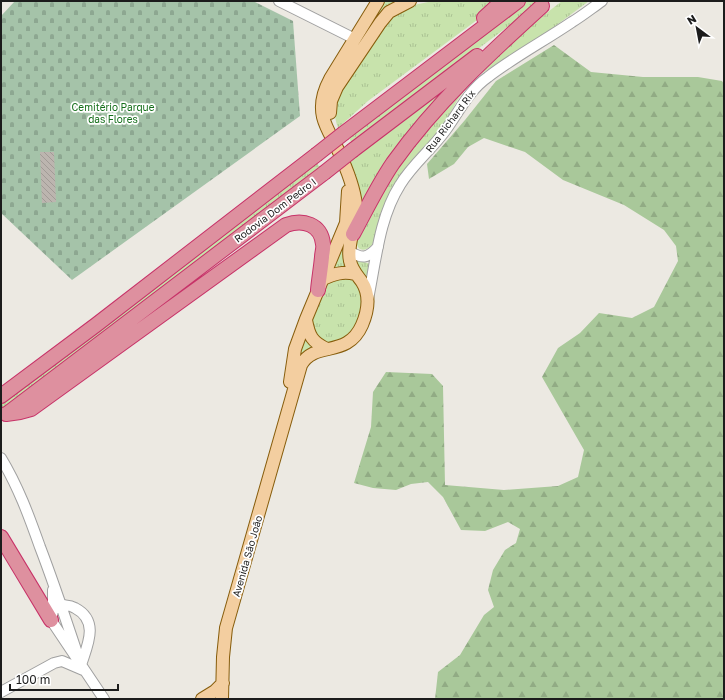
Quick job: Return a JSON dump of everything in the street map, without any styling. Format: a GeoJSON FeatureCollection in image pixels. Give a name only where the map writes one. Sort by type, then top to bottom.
{"type":"FeatureCollection","features":[{"type":"Feature","properties":{"kind":"highway"},"geometry":{"type":"LineString","coordinates":[[374,110],[487,15],[500,1]]}},
{"type":"Feature","properties":{"kind":"highway","name":"Rodovia Dom Pedro I"},"geometry":{"type":"LineString","coordinates":[[1,396],[96,325],[316,154],[518,1]]}},
{"type":"Feature","properties":{"kind":"highway"},"geometry":{"type":"LineString","coordinates":[[353,234],[392,164],[415,134],[464,79],[545,4]]}},
{"type":"Feature","properties":{"kind":"highway","name":"Rodovia Dom Pedro I"},"geometry":{"type":"LineString","coordinates":[[4,416],[545,4]]}},
{"type":"Feature","properties":{"kind":"highway"},"geometry":{"type":"LineString","coordinates":[[4,416],[31,408],[286,225],[296,222],[306,222],[314,227],[320,234],[323,245],[320,285]]}},
{"type":"Feature","properties":{"kind":"highway"},"geometry":{"type":"LineString","coordinates":[[1,537],[52,616]]}},
{"type":"Feature","properties":{"kind":"main road"},"geometry":{"type":"LineString","coordinates":[[286,414],[301,365],[304,360],[314,353],[342,346],[351,340],[356,335],[362,324],[368,299],[366,288],[355,274],[350,263],[349,250],[357,218],[354,192],[339,151],[326,126],[322,106],[326,87],[378,1]]}},
{"type":"Feature","properties":{"kind":"main road"},"geometry":{"type":"LineString","coordinates":[[339,151],[330,117],[330,101],[337,87],[380,23],[389,12],[410,1]]}},
{"type":"Feature","properties":{"kind":"main road"},"geometry":{"type":"LineString","coordinates":[[286,414],[292,361],[295,349],[346,223],[349,200],[346,168]]}},
{"type":"Feature","properties":{"kind":"main road"},"geometry":{"type":"LineString","coordinates":[[320,285],[341,273],[348,272],[355,274]]}},
{"type":"Feature","properties":{"kind":"main road"},"geometry":{"type":"LineString","coordinates":[[306,319],[310,337],[318,345],[327,349]]}},
{"type":"Feature","properties":{"kind":"main road","name":"Avenida São João"},"geometry":{"type":"LineString","coordinates":[[222,699],[222,657],[226,628],[286,414]]}},
{"type":"Feature","properties":{"kind":"main road"},"geometry":{"type":"LineString","coordinates":[[202,699],[223,682]]}},
{"type":"Feature","properties":{"kind":"street"},"geometry":{"type":"LineString","coordinates":[[279,1],[355,38]]}},
{"type":"Feature","properties":{"kind":"street","name":"Rua Richard Rix"},"geometry":{"type":"LineString","coordinates":[[368,299],[378,247],[390,206],[399,185],[412,167],[445,131],[471,92],[487,77],[573,22],[602,1]]}},
{"type":"Feature","properties":{"kind":"street"},"geometry":{"type":"LineString","coordinates":[[349,250],[358,256],[364,257],[372,255],[378,247]]}},
{"type":"Feature","properties":{"kind":"street"},"geometry":{"type":"LineString","coordinates":[[1,458],[23,500],[62,605],[83,668]]}},
{"type":"Feature","properties":{"kind":"street"},"geometry":{"type":"LineString","coordinates":[[52,578],[52,616],[83,668],[104,699]]}},
{"type":"Feature","properties":{"kind":"street"},"geometry":{"type":"LineString","coordinates":[[52,616],[62,605]]}},
{"type":"Feature","properties":{"kind":"street"},"geometry":{"type":"LineString","coordinates":[[62,605],[73,607],[83,614],[91,629],[83,668]]}},
{"type":"Feature","properties":{"kind":"street"},"geometry":{"type":"LineString","coordinates":[[6,699],[1,692],[54,663],[62,661],[83,668]]}},
{"type":"Feature","properties":{"kind":"green space","name":"Cemitério Parque das Flores"},"geometry":{"type":"Polygon","coordinates":[[[15,1],[253,1],[293,21],[300,116],[72,280],[1,213],[1,16],[15,1]]]}},
{"type":"Feature","properties":{"kind":"green space"},"geometry":{"type":"Polygon","coordinates":[[[383,1],[396,1],[384,11],[329,89],[383,1]]]}},
{"type":"Feature","properties":{"kind":"green space"},"geometry":{"type":"Polygon","coordinates":[[[433,1],[495,1],[477,20],[368,101],[338,128],[335,113],[336,98],[383,27],[394,15],[409,6],[433,1]]]}},
{"type":"Feature","properties":{"kind":"green space"},"geometry":{"type":"Polygon","coordinates":[[[525,1],[542,1],[352,143],[348,137],[525,1]]]}},
{"type":"Feature","properties":{"kind":"green space"},"geometry":{"type":"Polygon","coordinates":[[[562,1],[589,1],[546,33],[479,75],[465,90],[443,126],[425,148],[407,166],[398,180],[372,245],[364,250],[360,249],[356,240],[394,169],[490,57],[562,1]]]}},
{"type":"Feature","properties":{"kind":"green space"},"geometry":{"type":"Polygon","coordinates":[[[554,45],[591,72],[643,77],[698,77],[722,81],[724,84],[724,699],[435,699],[438,672],[460,655],[484,615],[494,607],[488,590],[493,570],[505,550],[516,543],[520,529],[508,522],[485,531],[461,530],[443,497],[428,482],[411,484],[396,490],[373,488],[354,483],[371,427],[373,392],[386,372],[432,374],[443,386],[445,485],[504,490],[558,486],[578,477],[584,450],[542,377],[558,348],[580,333],[599,313],[632,318],[654,307],[678,261],[676,246],[664,230],[624,205],[563,180],[525,152],[484,138],[468,147],[454,164],[429,179],[427,164],[496,81],[554,45]]]}},
{"type":"Feature","properties":{"kind":"green space"},"geometry":{"type":"Polygon","coordinates":[[[455,82],[361,209],[349,162],[455,82]]]}},
{"type":"Feature","properties":{"kind":"green space"},"geometry":{"type":"Polygon","coordinates":[[[316,161],[320,168],[1,414],[1,401],[316,161]]]}},
{"type":"Feature","properties":{"kind":"green space"},"geometry":{"type":"Polygon","coordinates":[[[347,230],[346,268],[329,273],[347,230]]]}},
{"type":"Feature","properties":{"kind":"green space"},"geometry":{"type":"Polygon","coordinates":[[[353,259],[371,264],[366,282],[353,259]]]}},
{"type":"Feature","properties":{"kind":"green space"},"geometry":{"type":"Polygon","coordinates":[[[351,278],[355,281],[364,297],[360,320],[348,337],[329,344],[318,338],[312,324],[312,319],[330,281],[334,279],[351,278]]]}},
{"type":"Feature","properties":{"kind":"green space"},"geometry":{"type":"Polygon","coordinates":[[[304,336],[316,348],[294,365],[304,336]]]}},
{"type":"Feature","properties":{"kind":"building"},"geometry":{"type":"Polygon","coordinates":[[[40,152],[54,152],[56,202],[42,203],[40,152]]]}}]}
